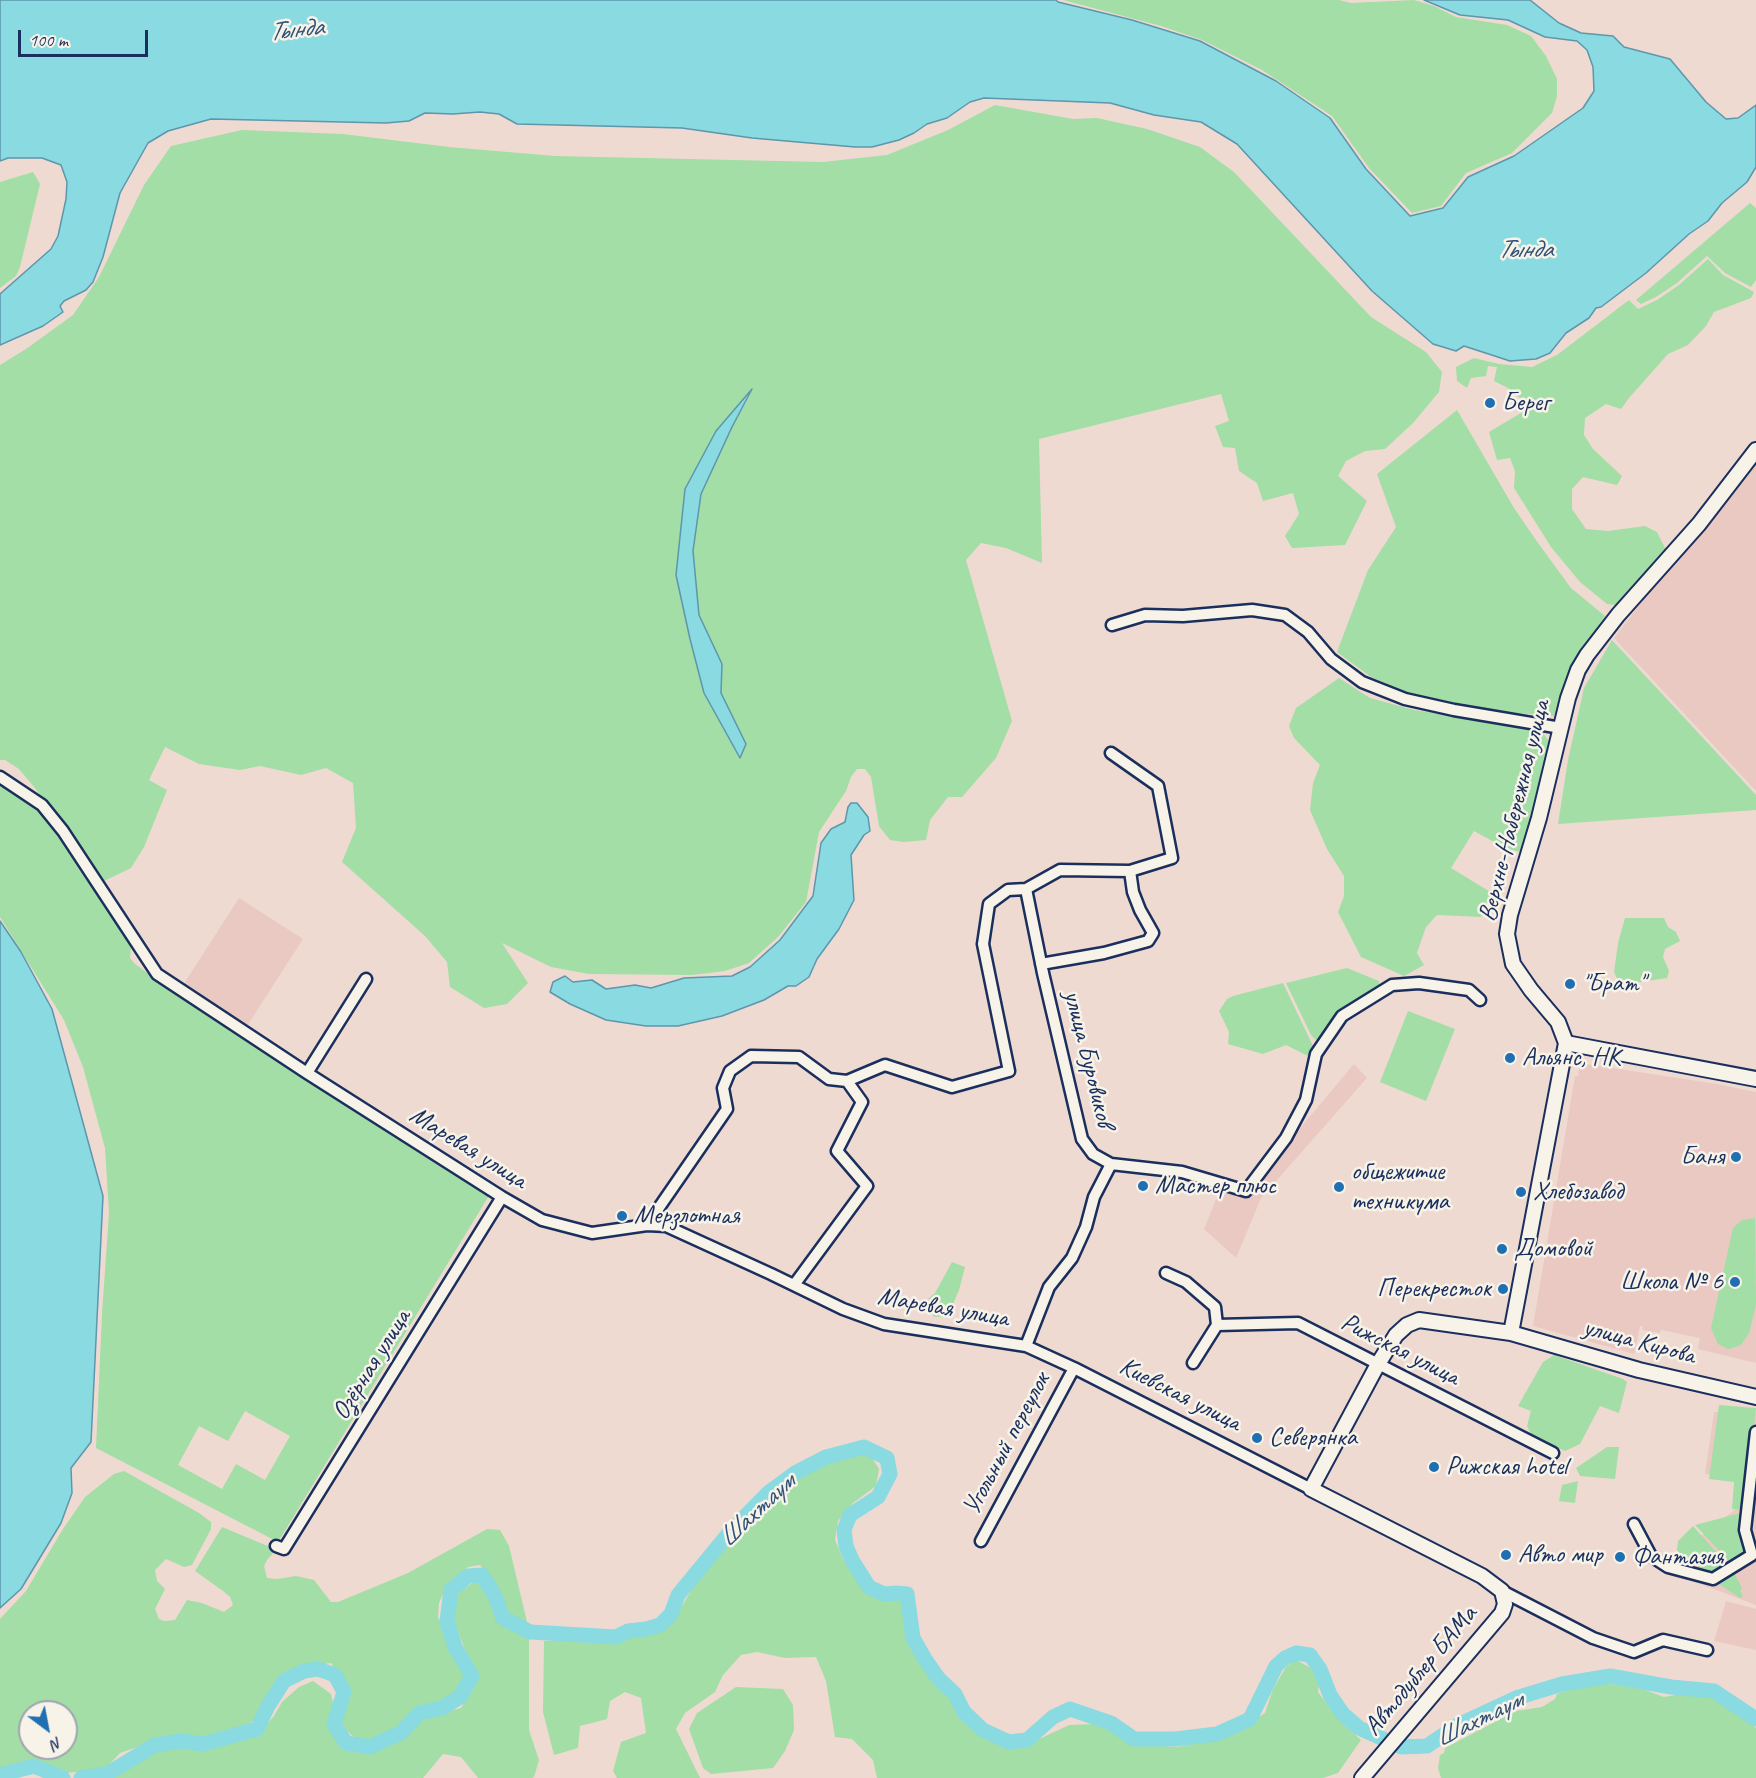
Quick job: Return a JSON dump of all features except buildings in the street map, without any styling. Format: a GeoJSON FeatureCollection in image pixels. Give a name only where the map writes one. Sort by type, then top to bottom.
{"type":"FeatureCollection","features":[{"type":"Feature","properties":{"kind":"street","name":"Верхне-Набережная улица"},"geometry":{"type":"LineString","coordinates":[[1566,1043],[1558,1022],[1513,964],[1507,934],[1510,915],[1539,818],[1568,698],[1578,670],[1587,655],[1618,615],[1700,524],[1756,450]]}},
{"type":"Feature","properties":{"kind":"street"},"geometry":{"type":"LineString","coordinates":[[1112,625],[1145,615],[1183,616],[1252,610],[1285,615],[1308,632],[1331,659],[1362,682],[1406,699],[1454,711],[1561,728]]}},
{"type":"Feature","properties":{"kind":"street"},"geometry":{"type":"LineString","coordinates":[[647,1225],[727,1109],[723,1088],[730,1071],[750,1056],[799,1057],[829,1079],[847,1081],[885,1065],[952,1087],[1009,1071],[983,944],[989,904],[1008,890],[1026,889],[1060,870],[1130,871],[1172,858],[1158,786],[1111,753]]}},
{"type":"Feature","properties":{"kind":"street","name":"Маревая улица"},"geometry":{"type":"LineString","coordinates":[[0,777],[42,805],[63,831],[157,974],[307,1073],[542,1220],[592,1233],[647,1225],[666,1226],[843,1309],[884,1324],[1026,1346]]}},
{"type":"Feature","properties":{"kind":"street","name":"улица Буровиков"},"geometry":{"type":"LineString","coordinates":[[1041,964],[1104,953],[1148,941],[1154,933],[1140,910],[1133,892],[1130,871]]}},
{"type":"Feature","properties":{"kind":"street","name":"улица Буровиков"},"geometry":{"type":"LineString","coordinates":[[1026,889],[1082,1139],[1093,1154],[1111,1164],[1182,1172],[1246,1191],[1286,1138],[1306,1100],[1316,1054],[1342,1016],[1392,985],[1419,983],[1469,990],[1480,1000]]}},
{"type":"Feature","properties":{"kind":"street"},"geometry":{"type":"LineString","coordinates":[[307,1073],[366,979]]}},
{"type":"Feature","properties":{"kind":"street"},"geometry":{"type":"LineString","coordinates":[[1511,1333],[1566,1043],[1756,1079]]}},
{"type":"Feature","properties":{"kind":"street"},"geometry":{"type":"LineString","coordinates":[[794,1285],[867,1186],[837,1151],[862,1102],[847,1081]]}},
{"type":"Feature","properties":{"kind":"street"},"geometry":{"type":"LineString","coordinates":[[1026,1346],[1049,1287],[1072,1258],[1086,1227],[1094,1197],[1111,1164]]}},
{"type":"Feature","properties":{"kind":"street","name":"Озёрная улица"},"geometry":{"type":"LineString","coordinates":[[276,1546],[284,1549],[502,1197]]}},
{"type":"Feature","properties":{"kind":"street"},"geometry":{"type":"LineString","coordinates":[[1166,1273],[1186,1282],[1215,1307],[1216,1325],[1193,1363]]}},
{"type":"Feature","properties":{"kind":"street","name":"улица Кирова"},"geometry":{"type":"LineString","coordinates":[[1311,1489],[1396,1335],[1407,1325],[1419,1320],[1511,1333],[1639,1370],[1756,1396]]}},
{"type":"Feature","properties":{"kind":"street","name":"Рижская улица"},"geometry":{"type":"LineString","coordinates":[[1216,1325],[1298,1323],[1553,1453]]}},
{"type":"Feature","properties":{"kind":"street","name":"Киевская улица"},"geometry":{"type":"LineString","coordinates":[[1026,1346],[1074,1368],[1482,1576],[1502,1591]]}},
{"type":"Feature","properties":{"kind":"street","name":"Угольный переулок"},"geometry":{"type":"LineString","coordinates":[[981,1541],[1074,1368]]}},
{"type":"Feature","properties":{"kind":"street"},"geometry":{"type":"LineString","coordinates":[[1634,1524],[1651,1556],[1668,1567],[1713,1579],[1752,1555],[1745,1530],[1756,1432]]}},
{"type":"Feature","properties":{"kind":"street"},"geometry":{"type":"LineString","coordinates":[[1502,1591],[1593,1638],[1634,1652],[1663,1640],[1707,1650]]}},
{"type":"Feature","properties":{"kind":"street","name":"Автодублер БАМа"},"geometry":{"type":"LineString","coordinates":[[1366,1774],[1502,1613],[1505,1604],[1502,1591]]}},
{"type":"Feature","properties":{"kind":"shaded area"},"geometry":{"type":"Polygon","coordinates":[[[1756,453],[1756,791],[1614,638],[1756,453]]]}},
{"type":"Feature","properties":{"kind":"shaded area"},"geometry":{"type":"Polygon","coordinates":[[[239,898],[303,939],[247,1026],[183,985],[239,898]]]}},
{"type":"Feature","properties":{"kind":"shaded area"},"geometry":{"type":"Polygon","coordinates":[[[1580,1063],[1756,1092],[1756,1363],[1698,1349],[1700,1338],[1661,1330],[1660,1333],[1642,1330],[1643,1326],[1640,1326],[1634,1354],[1533,1326],[1575,1076],[1578,1076],[1580,1063]]]}},
{"type":"Feature","properties":{"kind":"shaded area"},"geometry":{"type":"Polygon","coordinates":[[[1354,1064],[1367,1078],[1261,1198],[1236,1258],[1204,1229],[1219,1192],[1243,1196],[1354,1064]]]}},
{"type":"Feature","properties":{"kind":"shaded area"},"geometry":{"type":"Polygon","coordinates":[[[1714,1412],[1756,1413],[1756,1605],[1671,1573],[1675,1555],[1736,1509],[1738,1479],[1705,1474],[1714,1412]]]}},
{"type":"Feature","properties":{"kind":"shaded area"},"geometry":{"type":"Polygon","coordinates":[[[1726,1601],[1756,1609],[1756,1650],[1714,1641],[1726,1601]]]}},
{"type":"Feature","properties":{"kind":"green space"},"geometry":{"type":"Polygon","coordinates":[[[1063,0],[1339,0],[1351,3],[1414,0],[1434,6],[1456,17],[1507,25],[1531,36],[1546,56],[1557,79],[1557,96],[1552,113],[1512,153],[1466,173],[1441,206],[1412,213],[1369,168],[1332,116],[1262,70],[1202,40],[1161,26],[1063,0]]]}},
{"type":"Feature","properties":{"kind":"green space"},"geometry":{"type":"Polygon","coordinates":[[[995,105],[1073,119],[1097,118],[1147,129],[1200,147],[1234,172],[1371,317],[1426,352],[1442,372],[1439,392],[1413,423],[1385,449],[1365,451],[1346,461],[1338,476],[1367,501],[1345,545],[1292,548],[1285,536],[1299,514],[1293,493],[1263,501],[1257,483],[1239,471],[1235,448],[1223,447],[1215,426],[1229,421],[1221,394],[1039,439],[1042,563],[1006,548],[981,543],[966,560],[1012,721],[996,758],[962,797],[948,797],[930,820],[926,840],[904,842],[890,840],[879,826],[871,777],[865,769],[857,769],[846,791],[819,832],[806,902],[778,937],[749,963],[725,971],[692,975],[589,974],[551,967],[502,943],[528,983],[507,1004],[484,1008],[450,987],[447,962],[425,936],[342,862],[356,828],[353,783],[326,768],[301,775],[260,766],[240,770],[199,764],[165,747],[149,780],[167,790],[144,847],[131,868],[102,882],[35,788],[19,769],[5,760],[0,760],[0,365],[73,315],[99,277],[144,185],[171,146],[242,130],[343,134],[449,147],[555,156],[823,162],[887,155],[948,130],[995,105]],[[751,393],[716,431],[676,575],[704,693],[740,757],[746,744],[721,693],[722,664],[699,615],[693,551],[701,494],[732,427],[751,393]]]}},
{"type":"Feature","properties":{"kind":"green space"},"geometry":{"type":"Polygon","coordinates":[[[33,172],[40,184],[20,267],[16,276],[0,288],[0,182],[33,172]]]}},
{"type":"Feature","properties":{"kind":"green space"},"geometry":{"type":"Polygon","coordinates":[[[1750,203],[1756,208],[1756,280],[1751,287],[1725,273],[1707,256],[1677,283],[1656,297],[1641,304],[1636,300],[1750,203]]]}},
{"type":"Feature","properties":{"kind":"green space"},"geometry":{"type":"Polygon","coordinates":[[[1708,259],[1723,275],[1754,292],[1751,298],[1714,312],[1706,326],[1688,345],[1668,354],[1621,409],[1606,404],[1585,418],[1584,435],[1593,449],[1622,476],[1617,485],[1583,477],[1572,489],[1572,509],[1586,529],[1608,531],[1645,526],[1657,532],[1666,550],[1622,600],[1615,605],[1607,604],[1580,582],[1551,547],[1514,488],[1515,471],[1510,458],[1497,460],[1489,432],[1531,407],[1508,388],[1494,381],[1497,367],[1488,366],[1486,376],[1471,378],[1467,388],[1457,381],[1456,367],[1474,358],[1499,364],[1532,367],[1557,355],[1629,300],[1638,309],[1657,300],[1679,285],[1708,259]]]}},
{"type":"Feature","properties":{"kind":"green space"},"geometry":{"type":"Polygon","coordinates":[[[1457,410],[1514,508],[1538,543],[1571,588],[1605,616],[1573,665],[1554,716],[1491,711],[1418,697],[1371,677],[1337,652],[1368,570],[1396,527],[1377,474],[1457,410]]]}},
{"type":"Feature","properties":{"kind":"green space"},"geometry":{"type":"Polygon","coordinates":[[[1612,640],[1756,795],[1756,810],[1558,824],[1568,760],[1584,688],[1612,640]]]}},
{"type":"Feature","properties":{"kind":"green space"},"geometry":{"type":"Polygon","coordinates":[[[1339,678],[1370,698],[1414,710],[1540,729],[1549,741],[1522,852],[1507,849],[1474,831],[1451,868],[1492,893],[1496,903],[1494,909],[1480,917],[1437,915],[1426,927],[1417,953],[1424,965],[1404,976],[1361,957],[1338,912],[1344,896],[1344,876],[1327,849],[1310,810],[1313,783],[1320,765],[1294,738],[1289,726],[1296,708],[1339,678]]]}},
{"type":"Feature","properties":{"kind":"green space"},"geometry":{"type":"Polygon","coordinates":[[[0,785],[38,806],[77,859],[125,933],[131,945],[130,958],[135,964],[168,988],[490,1194],[278,1542],[96,1448],[109,1213],[105,1148],[83,1067],[64,1020],[0,917],[0,785]],[[245,1411],[228,1441],[199,1426],[178,1465],[222,1489],[236,1464],[265,1480],[290,1436],[245,1411]]]}},
{"type":"Feature","properties":{"kind":"green space"},"geometry":{"type":"Polygon","coordinates":[[[1625,918],[1664,918],[1668,927],[1676,932],[1680,941],[1665,949],[1663,957],[1669,971],[1667,978],[1620,985],[1614,972],[1618,943],[1625,918]]]}},
{"type":"Feature","properties":{"kind":"green space"},"geometry":{"type":"Polygon","coordinates":[[[1347,968],[1379,981],[1380,988],[1335,1019],[1319,1043],[1311,1035],[1286,983],[1347,968]]]}},
{"type":"Feature","properties":{"kind":"green space"},"geometry":{"type":"Polygon","coordinates":[[[1283,983],[1313,1046],[1312,1058],[1286,1045],[1263,1054],[1228,1044],[1229,1032],[1219,1011],[1227,999],[1283,983]]]}},
{"type":"Feature","properties":{"kind":"green space"},"geometry":{"type":"Polygon","coordinates":[[[1408,1011],[1455,1029],[1426,1101],[1380,1082],[1408,1011]]]}},
{"type":"Feature","properties":{"kind":"green space","name":"Школа № 6"},"geometry":{"type":"Polygon","coordinates":[[[1755,1218],[1756,1305],[1749,1333],[1741,1345],[1728,1349],[1718,1344],[1711,1328],[1733,1228],[1742,1220],[1755,1218]]]}},
{"type":"Feature","properties":{"kind":"green space"},"geometry":{"type":"Polygon","coordinates":[[[952,1262],[965,1267],[959,1290],[948,1316],[934,1317],[928,1307],[929,1298],[935,1293],[952,1262]]]}},
{"type":"Feature","properties":{"kind":"green space"},"geometry":{"type":"Polygon","coordinates":[[[1554,1355],[1627,1382],[1619,1413],[1600,1406],[1580,1444],[1565,1451],[1532,1436],[1527,1426],[1531,1411],[1518,1406],[1543,1362],[1554,1355]]]}},
{"type":"Feature","properties":{"kind":"green space"},"geometry":{"type":"Polygon","coordinates":[[[1719,1405],[1756,1408],[1745,1510],[1732,1509],[1734,1482],[1709,1479],[1719,1405]]]}},
{"type":"Feature","properties":{"kind":"green space"},"geometry":{"type":"Polygon","coordinates":[[[1607,1447],[1619,1447],[1615,1479],[1580,1476],[1576,1468],[1607,1447]]]}},
{"type":"Feature","properties":{"kind":"green space"},"geometry":{"type":"Polygon","coordinates":[[[858,1453],[870,1455],[879,1469],[876,1486],[853,1503],[838,1521],[835,1540],[844,1561],[865,1589],[886,1600],[902,1600],[910,1645],[936,1686],[950,1697],[965,1720],[991,1739],[1018,1749],[1069,1725],[1094,1724],[1112,1728],[1128,1742],[1147,1745],[1177,1747],[1210,1741],[1235,1733],[1265,1713],[1273,1689],[1286,1667],[1296,1660],[1320,1676],[1318,1692],[1339,1720],[1361,1740],[1338,1773],[1323,1778],[877,1778],[873,1760],[852,1739],[835,1737],[826,1681],[816,1657],[785,1658],[757,1652],[741,1655],[723,1675],[715,1692],[685,1713],[676,1729],[700,1778],[617,1778],[613,1771],[621,1742],[646,1733],[641,1698],[625,1692],[610,1701],[607,1719],[580,1726],[578,1748],[554,1755],[543,1712],[544,1641],[618,1641],[664,1627],[676,1616],[692,1589],[716,1559],[754,1516],[788,1483],[828,1463],[858,1453]]]}},
{"type":"Feature","properties":{"kind":"green space"},"geometry":{"type":"Polygon","coordinates":[[[124,1471],[211,1522],[211,1529],[192,1565],[184,1567],[166,1559],[155,1570],[157,1581],[165,1589],[155,1609],[159,1619],[164,1621],[175,1620],[187,1600],[224,1612],[233,1605],[230,1597],[195,1571],[222,1527],[275,1551],[264,1566],[267,1578],[296,1576],[314,1580],[331,1602],[338,1602],[408,1573],[487,1529],[500,1530],[509,1546],[528,1626],[505,1612],[497,1589],[488,1573],[480,1565],[468,1567],[447,1585],[439,1603],[438,1617],[465,1671],[463,1684],[454,1696],[442,1705],[430,1705],[418,1710],[399,1729],[380,1738],[366,1743],[351,1735],[342,1725],[340,1715],[348,1698],[345,1686],[331,1663],[298,1667],[287,1672],[262,1712],[247,1726],[205,1741],[185,1737],[161,1739],[120,1753],[104,1770],[62,1773],[36,1760],[0,1768],[0,1619],[26,1591],[85,1497],[114,1474],[124,1471]]]}},
{"type":"Feature","properties":{"kind":"green space"},"geometry":{"type":"Polygon","coordinates":[[[1578,1481],[1575,1503],[1559,1501],[1562,1485],[1578,1481]]]}},
{"type":"Feature","properties":{"kind":"green space"},"geometry":{"type":"Polygon","coordinates":[[[1743,1514],[1748,1550],[1730,1562],[1695,1525],[1743,1514]]]}},
{"type":"Feature","properties":{"kind":"green space"},"geometry":{"type":"Polygon","coordinates":[[[1693,1526],[1726,1563],[1710,1574],[1680,1555],[1677,1550],[1678,1541],[1693,1526]]]}},
{"type":"Feature","properties":{"kind":"green space"},"geometry":{"type":"Polygon","coordinates":[[[1732,1569],[1742,1588],[1740,1591],[1743,1596],[1740,1598],[1717,1583],[1717,1580],[1732,1569]]]}},
{"type":"Feature","properties":{"kind":"green space"},"geometry":{"type":"Polygon","coordinates":[[[476,1581],[491,1595],[501,1622],[529,1638],[529,1730],[539,1760],[534,1777],[478,1778],[461,1757],[443,1754],[423,1778],[112,1778],[150,1752],[184,1747],[203,1749],[260,1732],[274,1716],[282,1702],[299,1687],[313,1681],[331,1694],[334,1706],[329,1717],[331,1729],[349,1748],[364,1751],[382,1746],[404,1735],[427,1716],[461,1708],[476,1678],[453,1619],[453,1604],[460,1591],[476,1581]]]}},
{"type":"Feature","properties":{"kind":"green space"},"geometry":{"type":"Polygon","coordinates":[[[1602,1683],[1637,1687],[1664,1697],[1698,1691],[1719,1697],[1756,1728],[1756,1778],[1441,1778],[1438,1768],[1440,1755],[1444,1753],[1445,1748],[1516,1711],[1542,1707],[1555,1699],[1557,1694],[1569,1689],[1602,1683]]]}},
{"type":"Feature","properties":{"kind":"green space"},"geometry":{"type":"Polygon","coordinates":[[[736,1687],[783,1689],[793,1705],[794,1730],[785,1751],[773,1768],[711,1774],[703,1768],[689,1729],[697,1713],[736,1687]]]}},
{"type":"Feature","properties":{"kind":"water","name":"Тында"},"geometry":{"type":"Polygon","coordinates":[[[0,0],[1056,0],[1200,41],[1276,81],[1330,118],[1366,169],[1410,216],[1443,208],[1468,177],[1514,156],[1583,108],[1594,91],[1593,67],[1587,50],[1577,41],[1545,37],[1508,20],[1460,15],[1424,0],[1530,0],[1559,23],[1581,33],[1613,36],[1624,47],[1670,59],[1706,102],[1726,119],[1738,118],[1756,105],[1756,167],[1747,182],[1722,203],[1708,221],[1689,234],[1646,273],[1601,307],[1596,308],[1589,318],[1566,333],[1550,353],[1536,359],[1510,361],[1464,346],[1456,351],[1433,344],[1372,291],[1237,144],[1201,122],[1154,115],[1110,103],[984,98],[970,102],[947,118],[927,124],[899,140],[872,147],[752,138],[682,128],[517,124],[499,114],[480,112],[425,113],[409,121],[386,123],[211,119],[168,131],[148,143],[120,193],[103,257],[93,282],[86,290],[64,301],[60,306],[63,312],[43,326],[0,345],[0,294],[51,249],[58,236],[66,199],[67,182],[61,165],[42,158],[8,158],[0,161],[0,0]]]}},
{"type":"Feature","properties":{"kind":"water"},"geometry":{"type":"Polygon","coordinates":[[[752,389],[701,494],[693,551],[699,615],[722,664],[721,693],[746,744],[740,758],[704,693],[676,575],[685,489],[716,431],[752,389]]]}},
{"type":"Feature","properties":{"kind":"water"},"geometry":{"type":"Polygon","coordinates":[[[851,803],[857,803],[868,817],[870,831],[864,835],[851,855],[854,900],[839,929],[817,959],[809,977],[796,986],[788,986],[764,1000],[722,1016],[678,1026],[646,1026],[606,1020],[550,992],[553,982],[565,976],[573,982],[592,980],[606,989],[635,985],[651,988],[684,978],[732,976],[750,967],[780,940],[813,896],[821,843],[831,829],[845,822],[851,803]]]}},
{"type":"Feature","properties":{"kind":"water"},"geometry":{"type":"Polygon","coordinates":[[[0,921],[21,952],[52,1009],[103,1196],[91,1442],[71,1468],[72,1493],[61,1523],[21,1589],[0,1608],[0,921]]]}},
{"type":"Feature","properties":{"kind":"waterway","name":"Шахтаум"},"geometry":{"type":"LineString","coordinates":[[81,1778],[107,1774],[155,1745],[181,1741],[203,1744],[257,1729],[284,1681],[304,1671],[318,1669],[335,1675],[344,1692],[334,1724],[346,1743],[370,1747],[402,1732],[419,1713],[442,1708],[460,1697],[472,1676],[455,1647],[447,1621],[451,1590],[468,1576],[482,1575],[495,1596],[503,1618],[530,1632],[616,1637],[628,1631],[660,1625],[671,1614],[678,1595],[729,1533],[768,1493],[795,1473],[826,1457],[864,1447],[887,1458],[890,1474],[878,1497],[850,1515],[844,1530],[846,1546],[852,1560],[869,1587],[884,1594],[907,1594],[913,1638],[925,1659],[939,1679],[955,1694],[964,1712],[983,1730],[1009,1742],[1027,1740],[1053,1717],[1070,1709],[1111,1723],[1134,1739],[1175,1739],[1217,1734],[1250,1719],[1276,1666],[1285,1658],[1296,1653],[1310,1655],[1320,1669],[1330,1695],[1343,1714],[1359,1728],[1401,1747],[1427,1746],[1458,1725],[1516,1698],[1562,1684],[1610,1676],[1671,1687],[1714,1691],[1756,1719]]}},
{"type":"Feature","properties":{"kind":"waterway","name":"Шахтаум"},"geometry":{"type":"LineString","coordinates":[[0,1775],[34,1766],[63,1778]]}},
{"type":"Feature","properties":{"kind":"place","name":"Берег"},"geometry":{"type":"Point","coordinates":[1490,403]}},
{"type":"Feature","properties":{"kind":"place","name":"\"Брат\""},"geometry":{"type":"Point","coordinates":[1570,984]}},
{"type":"Feature","properties":{"kind":"place","name":"Альянс, НК"},"geometry":{"type":"Point","coordinates":[1510,1058]}},
{"type":"Feature","properties":{"kind":"place","name":"Баня"},"geometry":{"type":"Point","coordinates":[1736,1157]}},
{"type":"Feature","properties":{"kind":"place","name":"Мастер плюс"},"geometry":{"type":"Point","coordinates":[1143,1186]}},
{"type":"Feature","properties":{"kind":"place","name":"общежитие техникума"},"geometry":{"type":"Point","coordinates":[1339,1187]}},
{"type":"Feature","properties":{"kind":"place","name":"Хлебозавод"},"geometry":{"type":"Point","coordinates":[1521,1192]}},
{"type":"Feature","properties":{"kind":"place","name":"Мерзлотная"},"geometry":{"type":"Point","coordinates":[622,1216]}},
{"type":"Feature","properties":{"kind":"place","name":"Домовой"},"geometry":{"type":"Point","coordinates":[1502,1249]}},
{"type":"Feature","properties":{"kind":"place","name":"Школа № 6"},"geometry":{"type":"Point","coordinates":[1735,1282]}},
{"type":"Feature","properties":{"kind":"place","name":"Перекресток"},"geometry":{"type":"Point","coordinates":[1503,1289]}},
{"type":"Feature","properties":{"kind":"place","name":"Северянка"},"geometry":{"type":"Point","coordinates":[1257,1438]}},
{"type":"Feature","properties":{"kind":"place","name":"Рижская hotel"},"geometry":{"type":"Point","coordinates":[1434,1467]}},
{"type":"Feature","properties":{"kind":"place","name":"Авто мир"},"geometry":{"type":"Point","coordinates":[1506,1555]}},
{"type":"Feature","properties":{"kind":"place","name":"Фантазия"},"geometry":{"type":"Point","coordinates":[1620,1557]}}]}
